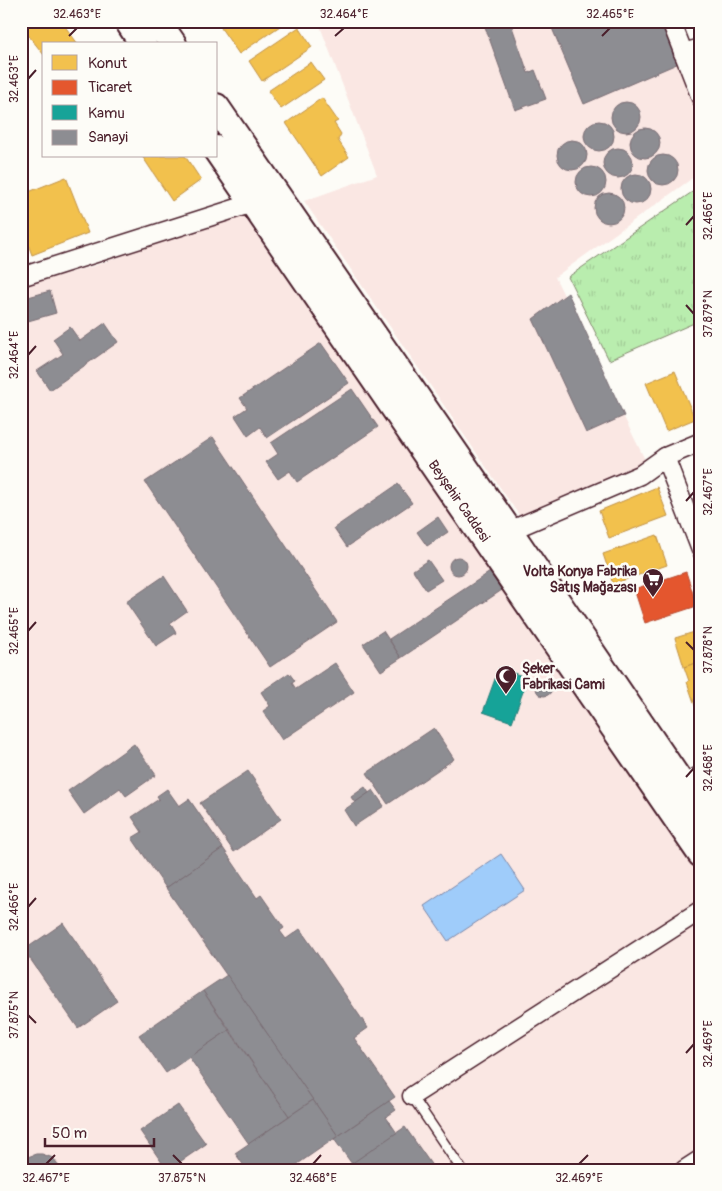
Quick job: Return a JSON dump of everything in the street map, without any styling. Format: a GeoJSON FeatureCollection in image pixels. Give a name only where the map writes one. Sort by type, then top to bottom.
{"type":"FeatureCollection","features":[{"type":"Feature","properties":{"kind":"main road"},"geometry":{"type":"LineString","coordinates":[[128,21],[142,42]]}},
{"type":"Feature","properties":{"kind":"main road"},"geometry":{"type":"LineString","coordinates":[[157,21],[171,42]]}},
{"type":"Feature","properties":{"kind":"main road","name":"Beyşehir Caddesi"},"geometry":{"type":"LineString","coordinates":[[218,110],[509,531],[691,780],[701,810]]}},
{"type":"Feature","properties":{"kind":"main road","name":"Beyşehir Caddesi"},"geometry":{"type":"LineString","coordinates":[[218,152],[701,854]]}},
{"type":"Feature","properties":{"kind":"street"},"geometry":{"type":"LineString","coordinates":[[671,21],[701,98]]}},
{"type":"Feature","properties":{"kind":"street"},"geometry":{"type":"LineString","coordinates":[[684,53],[701,48]]}},
{"type":"Feature","properties":{"kind":"street"},"geometry":{"type":"LineString","coordinates":[[21,271],[27,275],[253,202]]}},
{"type":"Feature","properties":{"kind":"street"},"geometry":{"type":"LineString","coordinates":[[509,531],[640,475],[665,457],[701,442]]}},
{"type":"Feature","properties":{"kind":"street"},"geometry":{"type":"LineString","coordinates":[[665,457],[701,550]]}},
{"type":"Feature","properties":{"kind":"street"},"geometry":{"type":"LineString","coordinates":[[412,1096],[701,910]]}},
{"type":"Feature","properties":{"kind":"street"},"geometry":{"type":"LineString","coordinates":[[684,1170],[701,1159]]}},
{"type":"Feature","properties":{"kind":"lane"},"geometry":{"type":"LineString","coordinates":[[412,1096],[462,1170]]}},
{"type":"Feature","properties":{"kind":"shaded area"},"geometry":{"type":"Polygon","coordinates":[[[318,21],[665,21],[701,119],[701,172],[555,277],[652,474],[523,521],[304,201],[377,175],[318,21]]]}},
{"type":"Feature","properties":{"kind":"shaded area"},"geometry":{"type":"Polygon","coordinates":[[[241,212],[701,874],[701,1170],[21,1170],[21,286],[94,266],[241,212]]]}},
{"type":"Feature","properties":{"kind":"green space"},"geometry":{"type":"Polygon","coordinates":[[[701,186],[701,320],[609,360],[568,277],[701,186]]]}},
{"type":"Feature","properties":{"kind":"water"},"geometry":{"type":"Polygon","coordinates":[[[501,854],[525,890],[448,941],[424,906],[501,854]]]}},
{"type":"Feature","properties":{"kind":"building: Konut"},"geometry":{"type":"Polygon","coordinates":[[[21,21],[61,21],[77,42],[42,42],[42,52],[21,26],[21,21]]]}},
{"type":"Feature","properties":{"kind":"building: Konut"},"geometry":{"type":"Polygon","coordinates":[[[231,21],[281,21],[283,24],[239,54],[221,28],[231,21]]]}},
{"type":"Feature","properties":{"kind":"building: Konut"},"geometry":{"type":"Polygon","coordinates":[[[299,27],[312,47],[262,81],[249,61],[299,27]]]}},
{"type":"Feature","properties":{"kind":"building: Konut"},"geometry":{"type":"Polygon","coordinates":[[[311,62],[324,80],[281,109],[268,91],[311,62]]]}},
{"type":"Feature","properties":{"kind":"building: Konut"},"geometry":{"type":"Polygon","coordinates":[[[322,98],[338,121],[334,123],[341,134],[338,140],[349,157],[322,176],[286,123],[322,98]]]}},
{"type":"Feature","properties":{"kind":"building: Konut"},"geometry":{"type":"Polygon","coordinates":[[[143,158],[186,158],[201,180],[172,201],[143,158]]]}},
{"type":"Feature","properties":{"kind":"building: Konut"},"geometry":{"type":"Polygon","coordinates":[[[66,177],[88,233],[32,255],[21,226],[21,195],[66,177]]]}},
{"type":"Feature","properties":{"kind":"building: Konut"},"geometry":{"type":"Polygon","coordinates":[[[675,371],[695,419],[666,431],[646,383],[675,371]]]}},
{"type":"Feature","properties":{"kind":"building: Konut"},"geometry":{"type":"Polygon","coordinates":[[[657,487],[668,516],[609,538],[599,511],[657,487]]]}},
{"type":"Feature","properties":{"kind":"building: Konut"},"geometry":{"type":"Polygon","coordinates":[[[657,535],[667,565],[613,584],[603,554],[657,535]]]}},
{"type":"Feature","properties":{"kind":"building: Konut"},"geometry":{"type":"Polygon","coordinates":[[[701,630],[701,661],[684,667],[675,638],[701,630]]]}},
{"type":"Feature","properties":{"kind":"building: Konut"},"geometry":{"type":"Polygon","coordinates":[[[701,661],[701,720],[700,720],[684,667],[701,661]]]}},
{"type":"Feature","properties":{"kind":"building: Ticaret"},"geometry":{"type":"Polygon","coordinates":[[[686,572],[697,606],[645,623],[634,589],[686,572]]]}},
{"type":"Feature","properties":{"kind":"building: Kamu","name":"Şeker Fabrikasi Cami"},"geometry":{"type":"Polygon","coordinates":[[[499,668],[528,678],[512,722],[483,712],[499,668]]]}},
{"type":"Feature","properties":{"kind":"building: Sanayi"},"geometry":{"type":"Polygon","coordinates":[[[493,21],[510,21],[528,73],[535,70],[546,99],[515,110],[484,24],[493,21]]]}},
{"type":"Feature","properties":{"kind":"building: Sanayi"},"geometry":{"type":"Polygon","coordinates":[[[549,21],[661,21],[679,63],[584,104],[549,21]]]}},
{"type":"Feature","properties":{"kind":"building: Sanayi"},"geometry":{"type":"Polygon","coordinates":[[[626,102],[632,103],[640,111],[640,123],[632,131],[626,132],[620,131],[612,123],[611,117],[612,111],[620,103],[626,102]]]}},
{"type":"Feature","properties":{"kind":"building: Sanayi"},"geometry":{"type":"Polygon","coordinates":[[[599,121],[605,122],[613,130],[613,142],[605,150],[599,151],[593,150],[585,142],[584,136],[585,130],[593,122],[599,121]]]}},
{"type":"Feature","properties":{"kind":"building: Sanayi"},"geometry":{"type":"Polygon","coordinates":[[[645,128],[651,129],[659,137],[659,149],[651,157],[645,158],[639,157],[631,149],[630,143],[631,137],[639,129],[645,128]]]}},
{"type":"Feature","properties":{"kind":"building: Sanayi"},"geometry":{"type":"Polygon","coordinates":[[[572,140],[578,141],[586,149],[586,161],[578,169],[572,170],[566,169],[558,161],[557,155],[558,149],[566,141],[572,140]]]}},
{"type":"Feature","properties":{"kind":"building: Sanayi"},"geometry":{"type":"Polygon","coordinates":[[[618,148],[629,152],[633,163],[629,174],[618,178],[607,174],[603,163],[607,152],[618,148]]]}},
{"type":"Feature","properties":{"kind":"building: Sanayi"},"geometry":{"type":"Polygon","coordinates":[[[663,155],[669,156],[677,164],[677,176],[669,184],[663,185],[657,184],[649,176],[648,170],[649,164],[657,156],[663,155]]]}},
{"type":"Feature","properties":{"kind":"building: Sanayi"},"geometry":{"type":"Polygon","coordinates":[[[591,167],[597,168],[605,176],[605,188],[597,196],[591,197],[585,196],[577,188],[576,182],[577,176],[585,168],[591,167]]]}},
{"type":"Feature","properties":{"kind":"building: Sanayi"},"geometry":{"type":"Polygon","coordinates":[[[636,174],[642,175],[650,183],[650,195],[642,203],[636,204],[630,203],[622,195],[621,189],[622,183],[630,175],[636,174]]]}},
{"type":"Feature","properties":{"kind":"building: Sanayi"},"geometry":{"type":"Polygon","coordinates":[[[609,193],[615,194],[623,202],[623,214],[615,222],[609,223],[603,222],[595,214],[594,208],[595,202],[603,194],[609,193]]]}},
{"type":"Feature","properties":{"kind":"building: Sanayi"},"geometry":{"type":"Polygon","coordinates":[[[50,291],[56,313],[21,323],[21,299],[50,291]]]}},
{"type":"Feature","properties":{"kind":"building: Sanayi"},"geometry":{"type":"Polygon","coordinates":[[[568,293],[624,416],[586,433],[533,319],[568,293]]]}},
{"type":"Feature","properties":{"kind":"building: Sanayi"},"geometry":{"type":"Polygon","coordinates":[[[105,323],[118,342],[50,390],[37,371],[63,354],[53,339],[70,327],[80,341],[105,323]]]}},
{"type":"Feature","properties":{"kind":"building: Sanayi"},"geometry":{"type":"Polygon","coordinates":[[[321,343],[349,383],[267,438],[260,427],[248,436],[235,416],[247,408],[240,398],[321,343]]]}},
{"type":"Feature","properties":{"kind":"building: Sanayi"},"geometry":{"type":"Polygon","coordinates":[[[352,389],[378,427],[297,482],[290,471],[278,479],[266,462],[278,454],[271,443],[352,389]]]}},
{"type":"Feature","properties":{"kind":"building: Sanayi"},"geometry":{"type":"Polygon","coordinates":[[[213,437],[337,622],[270,667],[145,482],[213,437]]]}},
{"type":"Feature","properties":{"kind":"building: Sanayi"},"geometry":{"type":"Polygon","coordinates":[[[398,484],[412,503],[347,547],[334,528],[398,484]]]}},
{"type":"Feature","properties":{"kind":"building: Sanayi"},"geometry":{"type":"Polygon","coordinates":[[[438,517],[448,532],[427,546],[417,532],[438,517]]]}},
{"type":"Feature","properties":{"kind":"building: Sanayi"},"geometry":{"type":"Polygon","coordinates":[[[458,557],[464,560],[467,566],[464,572],[458,575],[452,572],[449,566],[452,560],[458,557]]]}},
{"type":"Feature","properties":{"kind":"building: Sanayi"},"geometry":{"type":"Polygon","coordinates":[[[428,560],[442,580],[426,590],[413,570],[428,560]]]}},
{"type":"Feature","properties":{"kind":"building: Sanayi"},"geometry":{"type":"Polygon","coordinates":[[[490,572],[502,590],[401,658],[389,639],[490,572]]]}},
{"type":"Feature","properties":{"kind":"building: Sanayi"},"geometry":{"type":"Polygon","coordinates":[[[164,576],[187,611],[170,623],[176,633],[156,646],[126,602],[164,576]]]}},
{"type":"Feature","properties":{"kind":"building: Sanayi"},"geometry":{"type":"Polygon","coordinates":[[[383,631],[401,658],[381,671],[363,644],[383,631]]]}},
{"type":"Feature","properties":{"kind":"building: Sanayi"},"geometry":{"type":"Polygon","coordinates":[[[335,663],[354,692],[282,740],[263,711],[270,706],[261,692],[289,673],[295,681],[292,683],[296,689],[335,663]]]}},
{"type":"Feature","properties":{"kind":"building: Sanayi"},"geometry":{"type":"Polygon","coordinates":[[[544,680],[550,682],[552,688],[550,694],[544,696],[538,694],[536,688],[538,682],[544,680]]]}},
{"type":"Feature","properties":{"kind":"building: Sanayi"},"geometry":{"type":"Polygon","coordinates":[[[434,728],[454,759],[388,804],[367,773],[434,728]]]}},
{"type":"Feature","properties":{"kind":"building: Sanayi"},"geometry":{"type":"Polygon","coordinates":[[[134,744],[156,775],[126,796],[120,788],[84,814],[68,791],[134,744]]]}},
{"type":"Feature","properties":{"kind":"building: Sanayi"},"geometry":{"type":"Polygon","coordinates":[[[248,771],[281,819],[234,852],[200,803],[248,771]]]}},
{"type":"Feature","properties":{"kind":"building: Sanayi"},"geometry":{"type":"Polygon","coordinates":[[[365,787],[369,793],[355,803],[351,797],[365,787]]]}},
{"type":"Feature","properties":{"kind":"building: Sanayi"},"geometry":{"type":"Polygon","coordinates":[[[167,789],[179,806],[189,799],[223,848],[166,888],[132,838],[142,832],[132,817],[159,799],[157,796],[167,789]]]}},
{"type":"Feature","properties":{"kind":"building: Sanayi"},"geometry":{"type":"Polygon","coordinates":[[[373,790],[384,806],[354,826],[344,810],[373,790]]]}},
{"type":"Feature","properties":{"kind":"building: Sanayi"},"geometry":{"type":"Polygon","coordinates":[[[223,848],[257,898],[261,895],[284,928],[280,931],[286,939],[300,929],[368,1028],[354,1038],[395,1097],[338,1136],[166,888],[223,848]]]}},
{"type":"Feature","properties":{"kind":"building: Sanayi"},"geometry":{"type":"Polygon","coordinates":[[[63,923],[117,1001],[78,1028],[24,950],[63,923]]]}},
{"type":"Feature","properties":{"kind":"building: Sanayi"},"geometry":{"type":"Polygon","coordinates":[[[227,975],[313,1100],[289,1116],[203,991],[227,975]]]}},
{"type":"Feature","properties":{"kind":"building: Sanayi"},"geometry":{"type":"Polygon","coordinates":[[[203,991],[229,1030],[166,1073],[139,1035],[203,991]]]}},
{"type":"Feature","properties":{"kind":"building: Sanayi"},"geometry":{"type":"Polygon","coordinates":[[[229,1030],[289,1116],[249,1144],[189,1057],[229,1030]]]}},
{"type":"Feature","properties":{"kind":"building: Sanayi"},"geometry":{"type":"Polygon","coordinates":[[[313,1100],[338,1136],[289,1170],[247,1170],[235,1153],[313,1100]]]}},
{"type":"Feature","properties":{"kind":"building: Sanayi"},"geometry":{"type":"Polygon","coordinates":[[[389,1101],[396,1110],[386,1117],[397,1133],[352,1164],[334,1139],[389,1101]]]}},
{"type":"Feature","properties":{"kind":"building: Sanayi"},"geometry":{"type":"Polygon","coordinates":[[[178,1105],[206,1144],[167,1170],[140,1131],[178,1105]]]}},
{"type":"Feature","properties":{"kind":"building: Sanayi"},"geometry":{"type":"Polygon","coordinates":[[[405,1127],[435,1170],[350,1170],[348,1166],[405,1127]]]}},
{"type":"Feature","properties":{"kind":"building: Sanayi"},"geometry":{"type":"Polygon","coordinates":[[[36,1154],[53,1158],[60,1170],[21,1170],[21,1162],[25,1158],[36,1154]]]}},
{"type":"Feature","properties":{"kind":"place","name":"Volta Konya Fabrika Satış Mağazası"},"geometry":{"type":"Point","coordinates":[653,598]}},
{"type":"Feature","properties":{"kind":"place","name":"Şeker Fabrikasi Cami"},"geometry":{"type":"Point","coordinates":[506,695]}}]}
